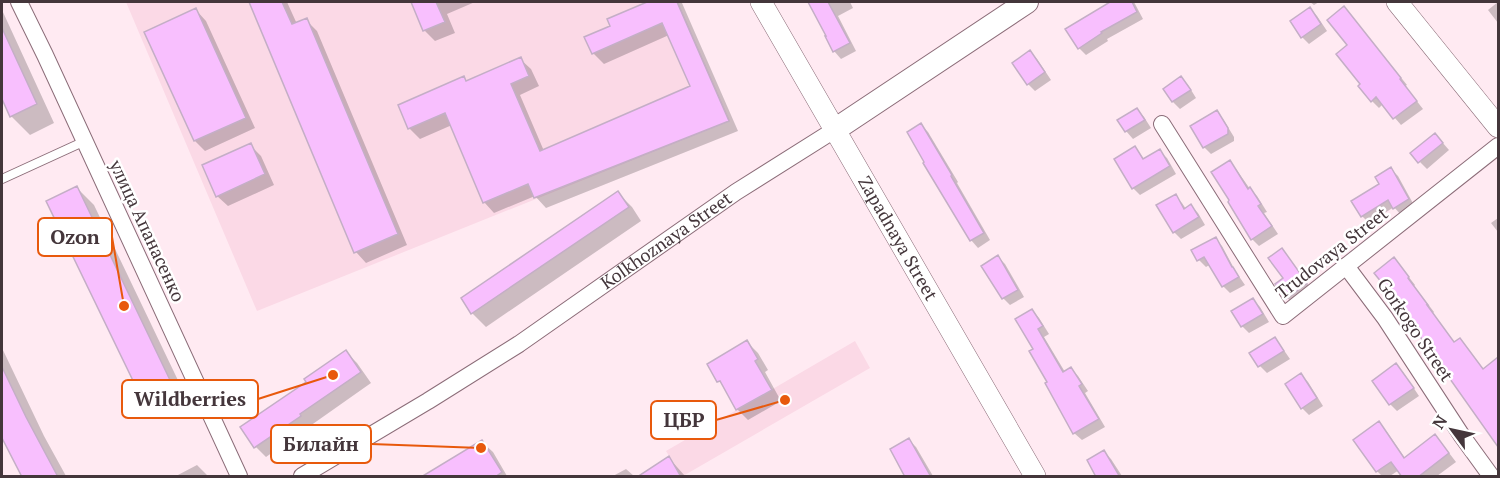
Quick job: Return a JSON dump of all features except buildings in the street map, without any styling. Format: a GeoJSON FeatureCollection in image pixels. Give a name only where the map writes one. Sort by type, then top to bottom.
{"type":"FeatureCollection","features":[{"type":"Feature","properties":{"kind":"main road","name":"Kolkhoznaya Street"},"geometry":{"type":"LineString","coordinates":[[836,129],[1027,2]]}},
{"type":"Feature","properties":{"kind":"street","name":"улица Апанасенко"},"geometry":{"type":"LineString","coordinates":[[19,2],[239,477]]}},
{"type":"Feature","properties":{"kind":"street","name":"Zapadnaya Street"},"geometry":{"type":"LineString","coordinates":[[761,2],[1035,477]]}},
{"type":"Feature","properties":{"kind":"street"},"geometry":{"type":"LineString","coordinates":[[1397,2],[1498,127]]}},
{"type":"Feature","properties":{"kind":"street","name":"Trudovaya Street"},"geometry":{"type":"LineString","coordinates":[[1162,124],[1283,316],[1498,146]]}},
{"type":"Feature","properties":{"kind":"street","name":"Kolkhoznaya Street"},"geometry":{"type":"LineString","coordinates":[[302,477],[519,344],[735,192],[836,129]]}},
{"type":"Feature","properties":{"kind":"street","name":"Gorkogo Street"},"geometry":{"type":"LineString","coordinates":[[1346,266],[1385,318],[1491,477]]}},
{"type":"Feature","properties":{"kind":"lane"},"geometry":{"type":"LineString","coordinates":[[2,179],[85,141]]}},
{"type":"Feature","properties":{"kind":"shaded area"},"geometry":{"type":"Polygon","coordinates":[[[126,2],[678,2],[730,121],[257,311],[126,2]]]}},
{"type":"Feature","properties":{"kind":"shaded area"},"geometry":{"type":"Polygon","coordinates":[[[855,341],[870,368],[681,476],[666,451],[855,341]]]}},
{"type":"Feature","properties":{"kind":"place","name":"Ozon"},"geometry":{"type":"Point","coordinates":[124,306]}},
{"type":"Feature","properties":{"kind":"place","name":"Wildberries"},"geometry":{"type":"Point","coordinates":[333,375]}},
{"type":"Feature","properties":{"kind":"place","name":"ЦБР"},"geometry":{"type":"Point","coordinates":[785,400]}},
{"type":"Feature","properties":{"kind":"place","name":"Билайн"},"geometry":{"type":"Point","coordinates":[481,448]}}]}
